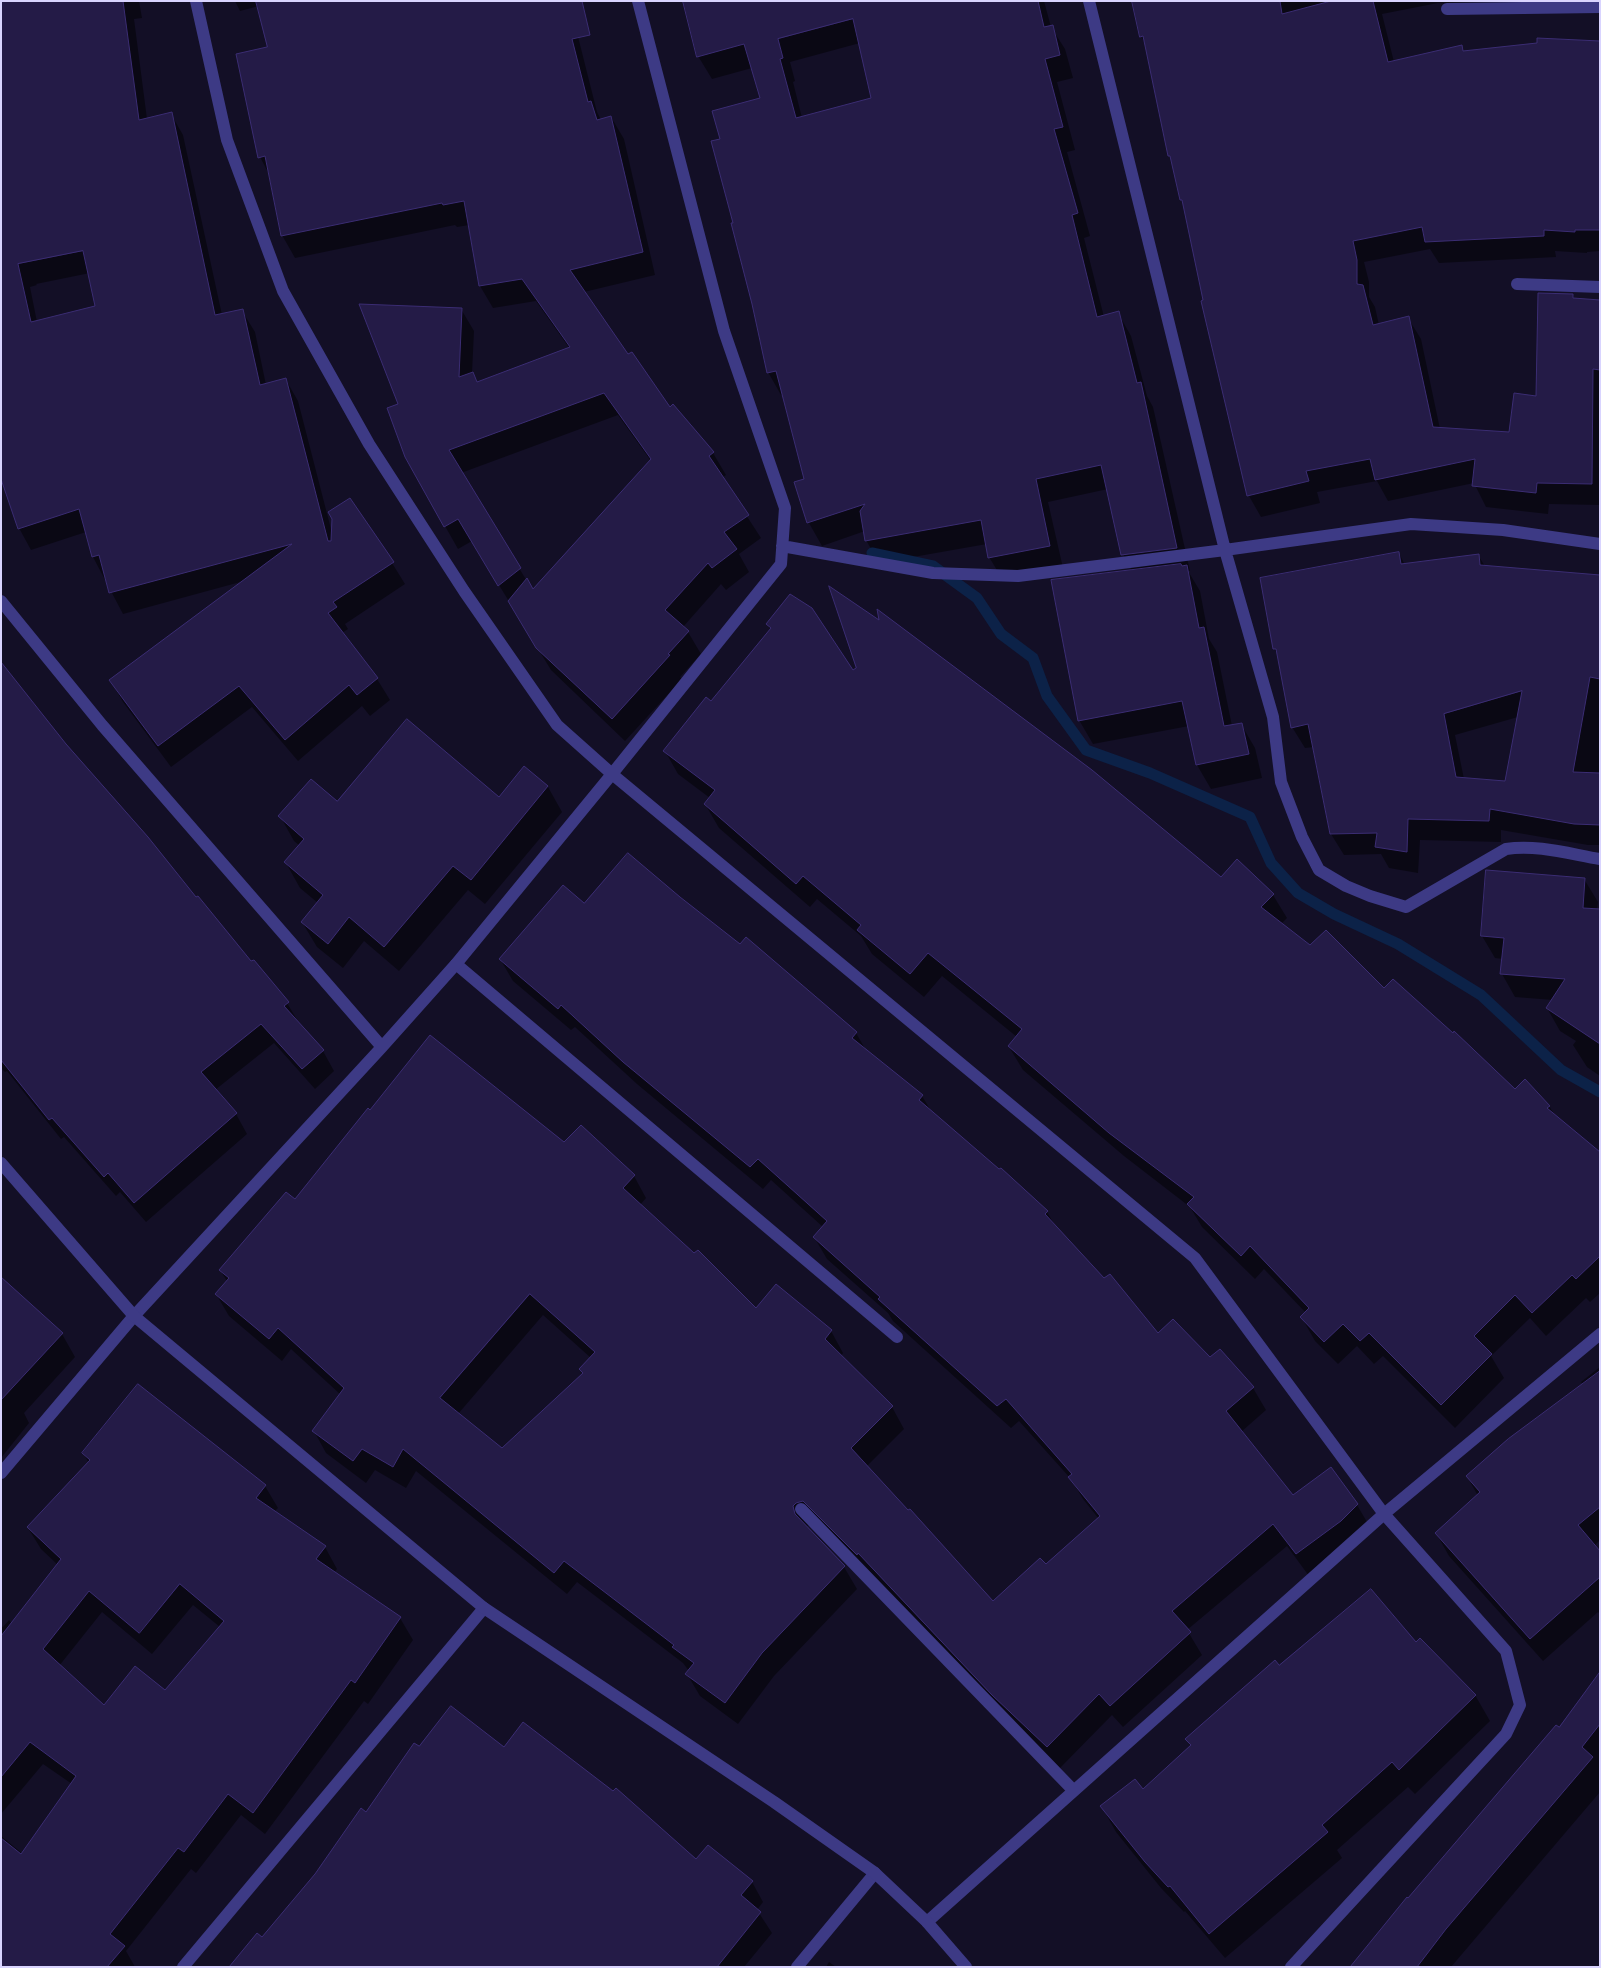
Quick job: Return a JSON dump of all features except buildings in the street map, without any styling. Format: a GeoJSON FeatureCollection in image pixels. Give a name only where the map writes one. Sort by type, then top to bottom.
{"type":"FeatureCollection","features":[{"type":"Feature","properties":{"kind":"street"},"geometry":{"type":"LineString","coordinates":[[196,1],[227,140],[283,291],[369,444],[464,590],[556,725],[612,774],[1195,1258],[1384,1514],[1506,1650],[1520,1704],[1506,1734],[1291,1967]]}},
{"type":"Feature","properties":{"kind":"street"},"geometry":{"type":"LineString","coordinates":[[1,1473],[134,1316],[456,964],[781,564],[785,508],[724,331],[638,1]]}},
{"type":"Feature","properties":{"kind":"street"},"geometry":{"type":"LineString","coordinates":[[1089,1],[1225,550],[1273,718],[1282,782],[1302,838],[1319,870],[1354,889],[1406,907],[1506,849],[1518,847],[1533,848],[1600,859]]}},
{"type":"Feature","properties":{"kind":"street"},"geometry":{"type":"LineString","coordinates":[[1447,9],[1600,7]]}},
{"type":"Feature","properties":{"kind":"street"},"geometry":{"type":"LineString","coordinates":[[1518,284],[1600,287]]}},
{"type":"Feature","properties":{"kind":"street"},"geometry":{"type":"LineString","coordinates":[[782,546],[933,574],[1018,576],[1410,524],[1503,530],[1600,544]]}},
{"type":"Feature","properties":{"kind":"street"},"geometry":{"type":"LineString","coordinates":[[1,601],[102,724],[382,1047]]}},
{"type":"Feature","properties":{"kind":"street"},"geometry":{"type":"LineString","coordinates":[[456,964],[897,1337]]}},
{"type":"Feature","properties":{"kind":"street"},"geometry":{"type":"LineString","coordinates":[[1,1163],[134,1316],[484,1608],[774,1802],[875,1873],[927,1922],[966,1967]]}},
{"type":"Feature","properties":{"kind":"street"},"geometry":{"type":"LineString","coordinates":[[927,1922],[1384,1514],[1600,1334]]}},
{"type":"Feature","properties":{"kind":"street"},"geometry":{"type":"LineString","coordinates":[[801,1509],[1074,1791]]}},
{"type":"Feature","properties":{"kind":"street"},"geometry":{"type":"LineString","coordinates":[[183,1967],[484,1608]]}},
{"type":"Feature","properties":{"kind":"street"},"geometry":{"type":"LineString","coordinates":[[797,1967],[875,1873]]}},
{"type":"Feature","properties":{"kind":"waterway"},"geometry":{"type":"LineString","coordinates":[[872,553],[933,566],[977,598],[1001,634],[1033,658],[1047,696],[1086,750],[1150,773],[1250,817],[1271,863],[1298,893],[1334,914],[1398,944],[1481,995],[1561,1070],[1600,1092]]}}]}
